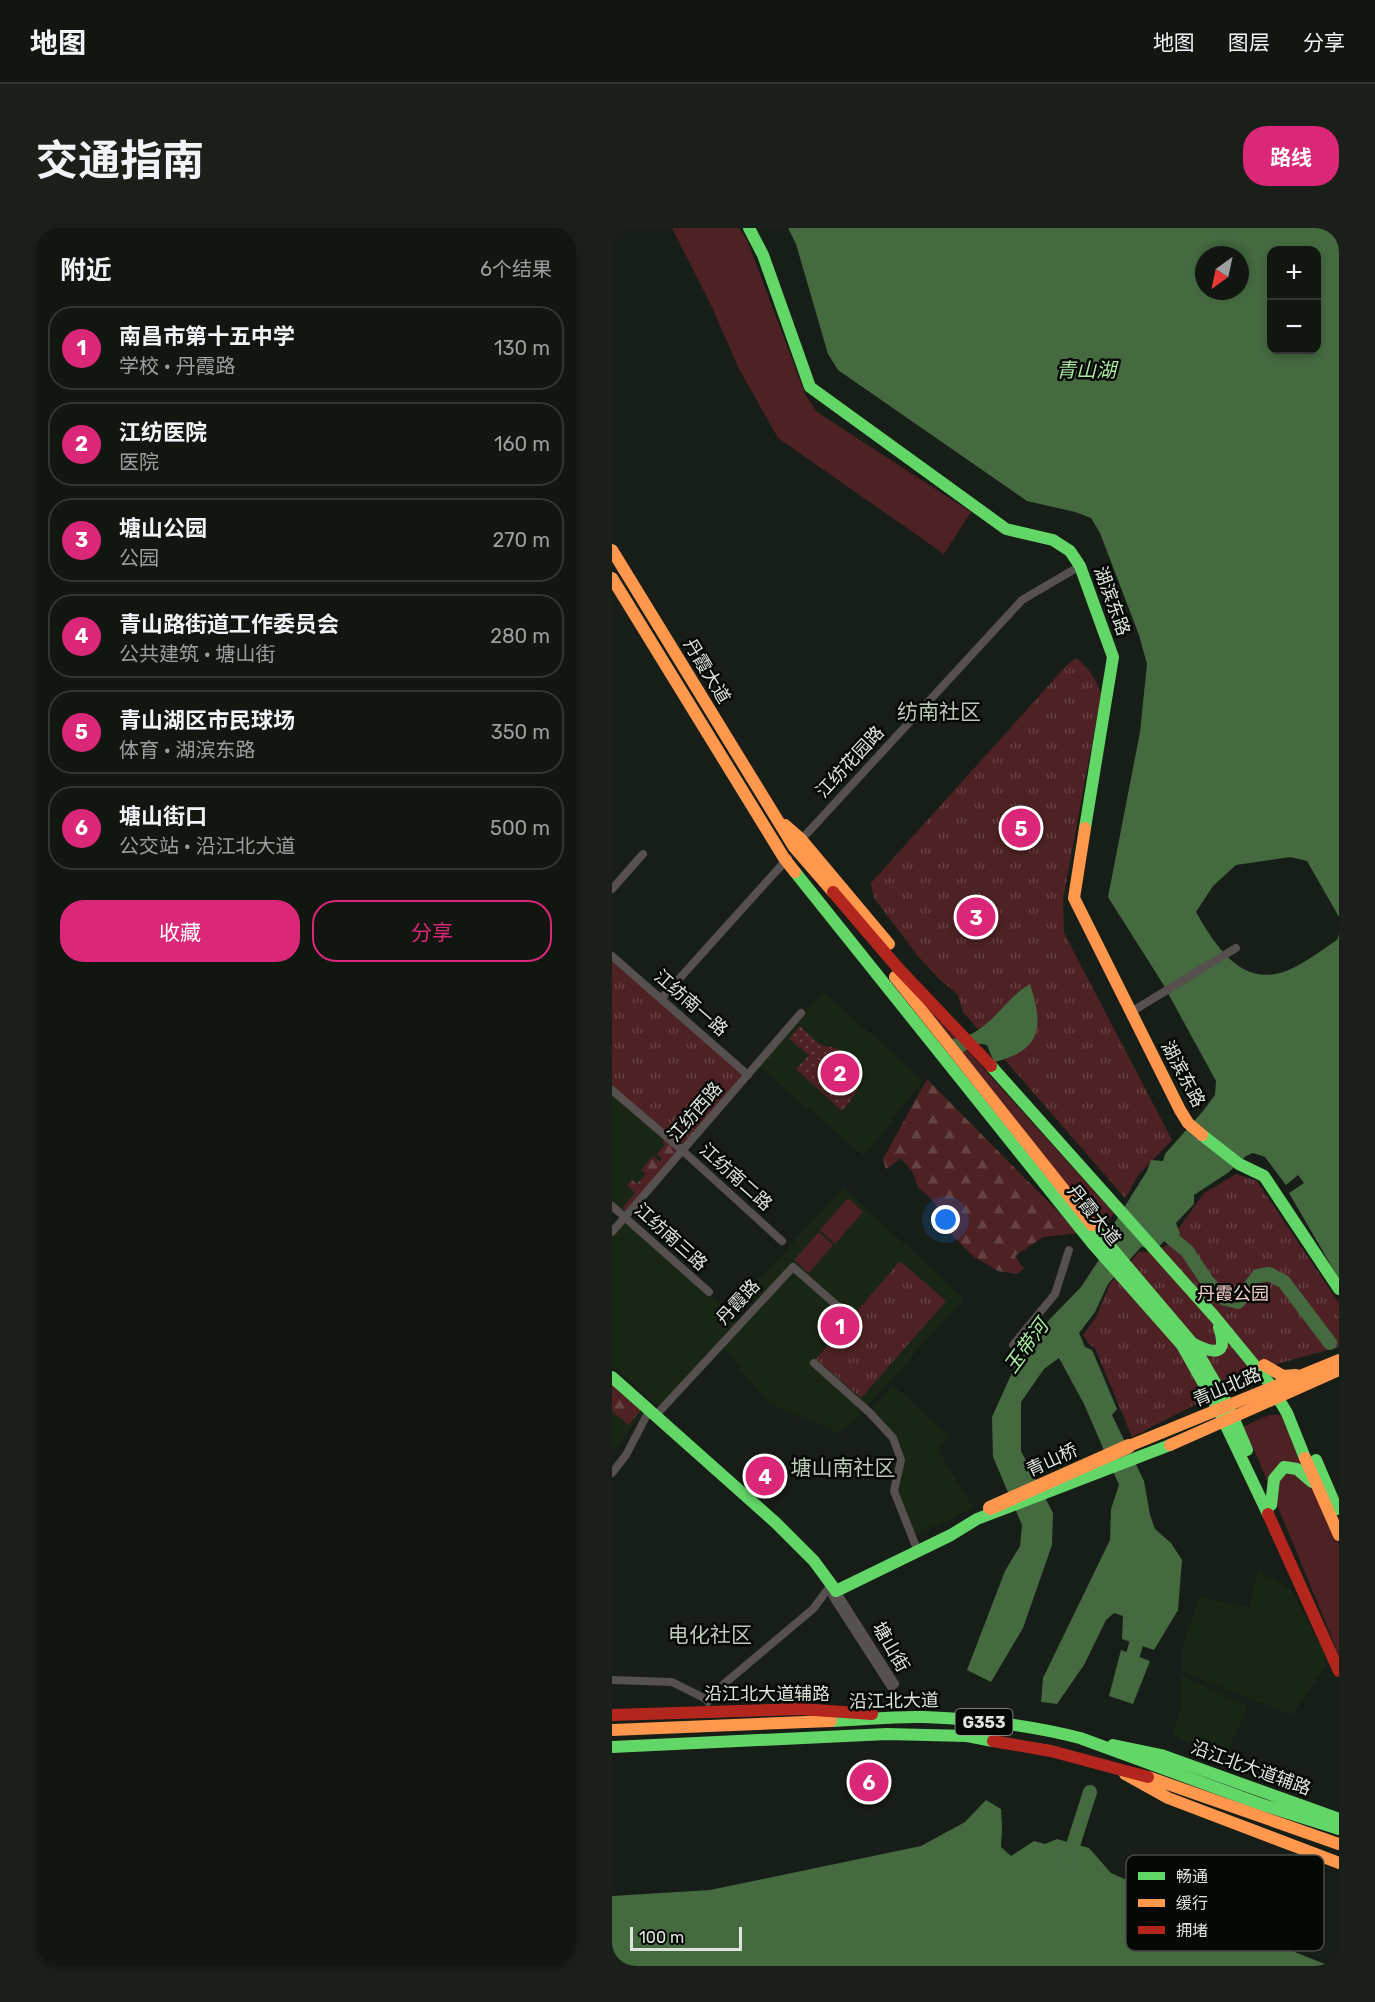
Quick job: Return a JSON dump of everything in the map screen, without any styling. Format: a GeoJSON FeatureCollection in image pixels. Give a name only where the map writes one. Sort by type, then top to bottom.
{"type":"FeatureCollection","features":[{"type":"Feature","properties":{"kind":"main road","name":"湖滨东路"},"geometry":{"type":"LineString","coordinates":[[749,228],[763,255],[810,387],[1006,529],[1053,540],[1070,551],[1080,566],[1113,657],[1074,898],[1188,1123],[1239,1164],[1264,1176],[1339,1289]]}},
{"type":"Feature","properties":{"kind":"main road","name":"丹霞大道"},"geometry":{"type":"LineString","coordinates":[[612,550],[766,815],[793,851],[905,963],[1047,1115],[1120,1207],[1279,1391],[1316,1486],[1339,1535]]}},
{"type":"Feature","properties":{"kind":"main road","name":"丹霞大道"},"geometry":{"type":"LineString","coordinates":[[612,578],[766,815],[793,851],[1096,1239],[1192,1343],[1271,1505],[1339,1661]]}},
{"type":"Feature","properties":{"kind":"main road","name":"丹霞大道"},"geometry":{"type":"LineString","coordinates":[[1157,1249],[1219,1311],[1264,1365],[1298,1420],[1339,1513]]}},
{"type":"Feature","properties":{"kind":"main road","name":"丹霞大道"},"geometry":{"type":"LineString","coordinates":[[1133,1281],[1182,1345],[1226,1414],[1245,1466],[1339,1671]]}},
{"type":"Feature","properties":{"kind":"main road"},"geometry":{"type":"LineString","coordinates":[[1192,1343],[1210,1352],[1216,1352],[1221,1348],[1224,1343],[1223,1338],[1214,1316]]}},
{"type":"Feature","properties":{"kind":"main road","name":"青山北路"},"geometry":{"type":"LineString","coordinates":[[1132,1452],[1194,1428],[1311,1377],[1339,1360]]}},
{"type":"Feature","properties":{"kind":"main road"},"geometry":{"type":"LineString","coordinates":[[1264,1365],[1283,1376],[1311,1377]]}},
{"type":"Feature","properties":{"kind":"main road"},"geometry":{"type":"LineString","coordinates":[[1195,1368],[1204,1397],[1201,1413],[1194,1428],[1224,1437],[1245,1466]]}},
{"type":"Feature","properties":{"kind":"main road","name":"青山北路"},"geometry":{"type":"LineString","coordinates":[[1311,1377],[1339,1370]]}},
{"type":"Feature","properties":{"kind":"main road","name":"塘山街"},"geometry":{"type":"LineString","coordinates":[[612,1377],[776,1523],[814,1561],[833,1588]]}},
{"type":"Feature","properties":{"kind":"main road"},"geometry":{"type":"LineString","coordinates":[[1298,1420],[1293,1407],[1295,1397],[1311,1377]]}},
{"type":"Feature","properties":{"kind":"main road","name":"青山桥"},"geometry":{"type":"LineString","coordinates":[[994,1509],[1132,1452]]}},
{"type":"Feature","properties":{"kind":"main road"},"geometry":{"type":"LineString","coordinates":[[1271,1505],[1272,1483],[1284,1467],[1297,1469],[1316,1486]]}},
{"type":"Feature","properties":{"kind":"main road"},"geometry":{"type":"LineString","coordinates":[[833,1588],[915,1544],[994,1509]]}},
{"type":"Feature","properties":{"kind":"main road"},"geometry":{"type":"LineString","coordinates":[[833,1588],[951,1535],[994,1509]]}},
{"type":"Feature","properties":{"kind":"main road","name":"沿江北大道辅路"},"geometry":{"type":"LineString","coordinates":[[612,1715],[709,1705],[922,1717]]}},
{"type":"Feature","properties":{"kind":"main road","name":"沿江北大道"},"geometry":{"type":"LineString","coordinates":[[612,1730],[922,1717],[976,1721],[1056,1732],[1080,1738],[1260,1804],[1339,1829]]}},
{"type":"Feature","properties":{"kind":"main road","name":"沿江北大道"},"geometry":{"type":"LineString","coordinates":[[612,1748],[887,1734],[956,1736],[1051,1751],[1111,1766],[1339,1844]]}},
{"type":"Feature","properties":{"kind":"main road","name":"沿江北大道辅路"},"geometry":{"type":"LineString","coordinates":[[1080,1738],[1161,1755],[1339,1819]]}},
{"type":"Feature","properties":{"kind":"main road"},"geometry":{"type":"LineString","coordinates":[[1111,1766],[1168,1798],[1318,1855]]}},
{"type":"Feature","properties":{"kind":"main road"},"geometry":{"type":"LineString","coordinates":[[1324,1857],[1339,1863]]}},
{"type":"Feature","properties":{"kind":"street","name":"江纺花园路"},"geometry":{"type":"LineString","coordinates":[[661,999],[1022,600],[1080,566]]}},
{"type":"Feature","properties":{"kind":"street"},"geometry":{"type":"LineString","coordinates":[[612,889],[644,854]]}},
{"type":"Feature","properties":{"kind":"street"},"geometry":{"type":"LineString","coordinates":[[1131,1012],[1236,948]]}},
{"type":"Feature","properties":{"kind":"street","name":"江纺南一路"},"geometry":{"type":"LineString","coordinates":[[612,956],[748,1075]]}},
{"type":"Feature","properties":{"kind":"street","name":"江纺西路"},"geometry":{"type":"LineString","coordinates":[[612,1232],[801,1012]]}},
{"type":"Feature","properties":{"kind":"street","name":"江纺南二路"},"geometry":{"type":"LineString","coordinates":[[612,1090],[782,1241]]}},
{"type":"Feature","properties":{"kind":"street","name":"江纺南三路"},"geometry":{"type":"LineString","coordinates":[[612,1206],[709,1292]]}},
{"type":"Feature","properties":{"kind":"street"},"geometry":{"type":"LineString","coordinates":[[1013,1345],[1055,1294],[1069,1250]]}},
{"type":"Feature","properties":{"kind":"street","name":"丹霞路"},"geometry":{"type":"LineString","coordinates":[[651,1410],[793,1267],[850,1317]]}},
{"type":"Feature","properties":{"kind":"street"},"geometry":{"type":"LineString","coordinates":[[814,1363],[870,1413],[892,1438],[901,1460],[894,1491],[915,1544]]}},
{"type":"Feature","properties":{"kind":"street"},"geometry":{"type":"LineString","coordinates":[[612,1466],[651,1410]]}},
{"type":"Feature","properties":{"kind":"street"},"geometry":{"type":"LineString","coordinates":[[612,1473],[626,1455],[651,1410]]}},
{"type":"Feature","properties":{"kind":"street"},"geometry":{"type":"LineString","coordinates":[[612,1680],[672,1683],[709,1705],[833,1588]]}},
{"type":"Feature","properties":{"kind":"street","name":"塘山街"},"geometry":{"type":"LineString","coordinates":[[833,1588],[895,1684],[891,1687],[833,1596],[833,1588]]}},
{"type":"Feature","properties":{"kind":"shaded area"},"geometry":{"type":"Polygon","coordinates":[[[824,992],[923,1081],[864,1156],[757,1065],[824,992]]]}},
{"type":"Feature","properties":{"kind":"shaded area"},"geometry":{"type":"Polygon","coordinates":[[[612,1091],[681,1151],[626,1213],[612,1201],[612,1091]]]}},
{"type":"Feature","properties":{"kind":"shaded area"},"geometry":{"type":"Polygon","coordinates":[[[844,1188],[964,1299],[848,1427],[839,1433],[767,1402],[723,1347],[760,1305],[746,1293],[844,1188]]]}},
{"type":"Feature","properties":{"kind":"shaded area"},"geometry":{"type":"Polygon","coordinates":[[[626,1220],[738,1320],[659,1407],[612,1365],[612,1237],[626,1220]]]}},
{"type":"Feature","properties":{"kind":"shaded area"},"geometry":{"type":"Polygon","coordinates":[[[612,1385],[643,1413],[612,1453],[612,1385]]]}},
{"type":"Feature","properties":{"kind":"shaded area"},"geometry":{"type":"Polygon","coordinates":[[[893,1385],[949,1437],[938,1450],[973,1508],[914,1536],[897,1490],[905,1460],[901,1446],[892,1431],[870,1409],[893,1385]]]}},
{"type":"Feature","properties":{"kind":"shaded area"},"geometry":{"type":"Polygon","coordinates":[[[1258,1571],[1291,1589],[1329,1662],[1292,1715],[1182,1672],[1183,1643],[1200,1597],[1249,1607],[1258,1571]]]}},
{"type":"Feature","properties":{"kind":"shaded area"},"geometry":{"type":"Polygon","coordinates":[[[1181,1675],[1248,1706],[1228,1751],[1194,1746],[1173,1734],[1182,1705],[1181,1675]]]}},
{"type":"Feature","properties":{"kind":"green space"},"geometry":{"type":"Polygon","coordinates":[[[672,228],[739,228],[747,240],[806,396],[817,412],[971,512],[944,554],[778,438],[738,367],[712,307],[672,228]]]}},
{"type":"Feature","properties":{"kind":"green space"},"geometry":{"type":"Polygon","coordinates":[[[1076,658],[1091,674],[1101,694],[1063,900],[1064,933],[1172,1140],[1139,1174],[1125,1198],[963,1012],[958,995],[939,979],[917,955],[874,898],[871,883],[1066,666],[1076,658]]]}},
{"type":"Feature","properties":{"kind":"green space"},"geometry":{"type":"Polygon","coordinates":[[[612,960],[748,1075],[683,1151],[612,1090],[612,960]]]}},
{"type":"Feature","properties":{"kind":"green space"},"geometry":{"type":"Polygon","coordinates":[[[890,965],[1114,1213],[1103,1229],[890,965]]]}},
{"type":"Feature","properties":{"kind":"green space"},"geometry":{"type":"Polygon","coordinates":[[[800,1026],[821,1045],[835,1048],[845,1054],[857,1069],[860,1082],[858,1088],[842,1111],[796,1069],[809,1055],[789,1039],[800,1026]]]}},
{"type":"Feature","properties":{"kind":"green space"},"geometry":{"type":"Polygon","coordinates":[[[927,1079],[1079,1233],[1043,1237],[1015,1256],[1024,1269],[1017,1274],[998,1271],[973,1256],[947,1230],[943,1215],[918,1187],[912,1171],[900,1158],[886,1169],[883,1159],[927,1079]]]}},
{"type":"Feature","properties":{"kind":"green space"},"geometry":{"type":"Polygon","coordinates":[[[665,1138],[679,1150],[626,1212],[622,1208],[635,1193],[627,1185],[632,1180],[637,1184],[646,1174],[641,1170],[653,1156],[659,1161],[662,1159],[657,1154],[665,1145],[662,1142],[665,1138]]]}},
{"type":"Feature","properties":{"kind":"green space","name":"丹霞公园"},"geometry":{"type":"Polygon","coordinates":[[[1236,1174],[1257,1181],[1339,1303],[1339,1347],[1273,1365],[1132,1437],[1095,1348],[1083,1335],[1096,1317],[1110,1284],[1139,1252],[1149,1252],[1166,1246],[1204,1193],[1236,1174]]]}},
{"type":"Feature","properties":{"kind":"green space"},"geometry":{"type":"Polygon","coordinates":[[[848,1198],[863,1212],[835,1244],[820,1230],[848,1198]]]}},
{"type":"Feature","properties":{"kind":"green space"},"geometry":{"type":"Polygon","coordinates":[[[819,1232],[833,1245],[809,1273],[794,1260],[819,1232]]]}},
{"type":"Feature","properties":{"kind":"green space"},"geometry":{"type":"Polygon","coordinates":[[[900,1261],[946,1301],[861,1398],[816,1359],[900,1261]]]}},
{"type":"Feature","properties":{"kind":"green space"},"geometry":{"type":"Polygon","coordinates":[[[612,1380],[643,1408],[628,1425],[612,1411],[612,1380]]]}},
{"type":"Feature","properties":{"kind":"green space"},"geometry":{"type":"Polygon","coordinates":[[[1269,1415],[1281,1415],[1339,1545],[1339,1655],[1256,1454],[1242,1427],[1269,1415]]]}},
{"type":"Feature","properties":{"kind":"water","name":"青山湖"},"geometry":{"type":"Polygon","coordinates":[[[788,228],[1339,228],[1339,917],[1307,861],[1290,857],[1236,865],[1213,886],[1196,912],[1221,950],[1243,969],[1256,974],[1270,975],[1292,969],[1337,940],[1339,934],[1339,1279],[1289,1193],[1304,1183],[1298,1175],[1286,1185],[1265,1157],[1253,1153],[1194,1195],[1194,1204],[1176,1223],[1180,1234],[1175,1241],[1166,1239],[1157,1249],[1141,1247],[1108,1284],[1095,1312],[1079,1333],[1085,1347],[1092,1350],[1117,1409],[1112,1415],[1144,1481],[1155,1529],[1171,1543],[1182,1560],[1178,1610],[1154,1650],[1122,1639],[1123,1616],[1114,1613],[1106,1620],[1084,1665],[1057,1704],[1041,1702],[1043,1678],[1110,1540],[1111,1509],[1119,1485],[1084,1404],[1059,1358],[1044,1369],[1021,1402],[1021,1451],[1053,1513],[1052,1545],[1023,1628],[991,1682],[967,1670],[1005,1571],[1020,1546],[1022,1525],[993,1457],[992,1417],[1015,1366],[1049,1320],[1081,1287],[1106,1249],[1110,1230],[1147,1171],[1151,1160],[1163,1161],[1165,1154],[1215,1095],[1216,1081],[1163,984],[1108,897],[1140,732],[1147,664],[1139,635],[1100,533],[1091,518],[1027,501],[838,370],[828,354],[796,244],[788,228]]]}},
{"type":"Feature","properties":{"kind":"water"},"geometry":{"type":"Polygon","coordinates":[[[1030,984],[1037,1013],[1037,1024],[1035,1035],[1022,1051],[994,1062],[987,1045],[975,1045],[959,1055],[941,1040],[966,1036],[981,1028],[1015,995],[1030,984]]]}},
{"type":"Feature","properties":{"kind":"water"},"geometry":{"type":"Polygon","coordinates":[[[1121,1650],[1150,1661],[1133,1704],[1109,1696],[1121,1650]]]}},
{"type":"Feature","properties":{"kind":"water"},"geometry":{"type":"Polygon","coordinates":[[[986,1800],[1001,1809],[1001,1847],[1011,1856],[1034,1841],[1045,1844],[1057,1839],[1089,1848],[1111,1873],[1126,1880],[1126,1951],[1292,1951],[1330,1966],[612,1966],[612,1896],[710,1890],[921,1846],[965,1822],[986,1800]]]}},
{"type":"Feature","properties":{"kind":"waterway"},"geometry":{"type":"LineString","coordinates":[[1163,1231],[1187,1251],[1207,1281],[1223,1298],[1238,1302],[1258,1276],[1269,1274],[1284,1282],[1330,1343]]}},
{"type":"Feature","properties":{"kind":"waterway"},"geometry":{"type":"LineString","coordinates":[[1128,1672],[1141,1627]]}},
{"type":"Feature","properties":{"kind":"waterway"},"geometry":{"type":"LineString","coordinates":[[1068,1861],[1090,1792]]}},
{"type":"Feature","properties":{"kind":"traffic: fast"},"geometry":{"type":"LineString","coordinates":[[749,228],[763,255],[810,387],[1006,529],[1053,540],[1070,551],[1080,566],[1113,657],[1085,828]]}},
{"type":"Feature","properties":{"kind":"traffic: fast"},"geometry":{"type":"LineString","coordinates":[[795,872],[1092,1243],[1182,1345],[1218,1409],[1268,1514]]}},
{"type":"Feature","properties":{"kind":"traffic: fast"},"geometry":{"type":"LineString","coordinates":[[991,1066],[1214,1316],[1269,1383],[1287,1413],[1305,1458]]}},
{"type":"Feature","properties":{"kind":"traffic: fast"},"geometry":{"type":"LineString","coordinates":[[1202,1135],[1239,1164],[1264,1176],[1339,1289]]}},
{"type":"Feature","properties":{"kind":"traffic: fast"},"geometry":{"type":"LineString","coordinates":[[1092,1225],[1192,1343],[1228,1405],[1247,1450]]}},
{"type":"Feature","properties":{"kind":"traffic: fast"},"geometry":{"type":"LineString","coordinates":[[1192,1343],[1212,1351],[1217,1350],[1222,1344],[1219,1327]]}},
{"type":"Feature","properties":{"kind":"traffic: fast"},"geometry":{"type":"LineString","coordinates":[[612,1377],[776,1523],[814,1561],[836,1591]]}},
{"type":"Feature","properties":{"kind":"traffic: fast"},"geometry":{"type":"LineString","coordinates":[[836,1591],[951,1535],[977,1519],[1170,1445]]}},
{"type":"Feature","properties":{"kind":"traffic: fast"},"geometry":{"type":"LineString","coordinates":[[1316,1460],[1337,1509]]}},
{"type":"Feature","properties":{"kind":"traffic: fast"},"geometry":{"type":"LineString","coordinates":[[1271,1505],[1274,1479],[1284,1467],[1297,1469],[1312,1482]]}},
{"type":"Feature","properties":{"kind":"traffic: fast"},"geometry":{"type":"LineString","coordinates":[[831,1721],[901,1717],[944,1718],[1003,1723],[1061,1733],[1260,1804],[1339,1829]]}},
{"type":"Feature","properties":{"kind":"traffic: fast"},"geometry":{"type":"LineString","coordinates":[[612,1747],[887,1734],[967,1736],[993,1741]]}},
{"type":"Feature","properties":{"kind":"traffic: fast"},"geometry":{"type":"LineString","coordinates":[[1113,1745],[1161,1755],[1339,1819]]}},
{"type":"Feature","properties":{"kind":"traffic: slow"},"geometry":{"type":"LineString","coordinates":[[612,550],[794,847],[833,892]]}},
{"type":"Feature","properties":{"kind":"traffic: slow"},"geometry":{"type":"LineString","coordinates":[[612,578],[784,858],[795,872]]}},
{"type":"Feature","properties":{"kind":"traffic: slow"},"geometry":{"type":"LineString","coordinates":[[785,825],[801,839],[889,944]]}},
{"type":"Feature","properties":{"kind":"traffic: slow"},"geometry":{"type":"LineString","coordinates":[[1085,828],[1074,898],[1180,1110],[1188,1123],[1202,1135]]}},
{"type":"Feature","properties":{"kind":"traffic: slow"},"geometry":{"type":"LineString","coordinates":[[895,977],[1092,1225]]}},
{"type":"Feature","properties":{"kind":"traffic: slow"},"geometry":{"type":"LineString","coordinates":[[1129,1446],[1339,1360]]}},
{"type":"Feature","properties":{"kind":"traffic: slow"},"geometry":{"type":"LineString","coordinates":[[1264,1365],[1283,1376],[1296,1375]]}},
{"type":"Feature","properties":{"kind":"traffic: slow"},"geometry":{"type":"LineString","coordinates":[[1170,1445],[1339,1370]]}},
{"type":"Feature","properties":{"kind":"traffic: slow"},"geometry":{"type":"LineString","coordinates":[[990,1508],[1129,1446]]}},
{"type":"Feature","properties":{"kind":"traffic: slow"},"geometry":{"type":"LineString","coordinates":[[1305,1458],[1339,1535]]}},
{"type":"Feature","properties":{"kind":"traffic: slow"},"geometry":{"type":"LineString","coordinates":[[612,1730],[831,1721]]}},
{"type":"Feature","properties":{"kind":"traffic: slow"},"geometry":{"type":"LineString","coordinates":[[1125,1774],[1168,1798],[1318,1855]]}},
{"type":"Feature","properties":{"kind":"traffic: slow"},"geometry":{"type":"LineString","coordinates":[[1148,1777],[1339,1844]]}},
{"type":"Feature","properties":{"kind":"traffic: slow"},"geometry":{"type":"LineString","coordinates":[[1324,1857],[1339,1863]]}},
{"type":"Feature","properties":{"kind":"traffic: jam"},"geometry":{"type":"LineString","coordinates":[[833,892],[898,968],[991,1066]]}},
{"type":"Feature","properties":{"kind":"traffic: jam"},"geometry":{"type":"LineString","coordinates":[[1268,1514],[1339,1671]]}},
{"type":"Feature","properties":{"kind":"traffic: jam"},"geometry":{"type":"LineString","coordinates":[[612,1715],[800,1709],[872,1714]]}},
{"type":"Feature","properties":{"kind":"traffic: jam"},"geometry":{"type":"LineString","coordinates":[[993,1741],[1051,1751],[1148,1777]]}},
{"type":"Feature","properties":{"kind":"place","name":"青山湖区市民球场"},"geometry":{"type":"Point","coordinates":[1021,828]}},
{"type":"Feature","properties":{"kind":"place","name":"塘山公园"},"geometry":{"type":"Point","coordinates":[976,917]}},
{"type":"Feature","properties":{"kind":"place","name":"江纺医院"},"geometry":{"type":"Point","coordinates":[840,1073]}},
{"type":"Feature","properties":{"kind":"place","name":"南昌市第十五中学"},"geometry":{"type":"Point","coordinates":[840,1326]}},
{"type":"Feature","properties":{"kind":"place","name":"青山路街道工作委员会"},"geometry":{"type":"Point","coordinates":[765,1476]}},
{"type":"Feature","properties":{"kind":"place","name":"塘山街口"},"geometry":{"type":"Point","coordinates":[869,1782]}},
{"type":"Feature","properties":{"kind":"district","name":"纺南社区"},"geometry":{"type":"Point","coordinates":[939,712]}},
{"type":"Feature","properties":{"kind":"district","name":"塘山南社区"},"geometry":{"type":"Point","coordinates":[843,1468]}},
{"type":"Feature","properties":{"kind":"district","name":"电化社区"},"geometry":{"type":"Point","coordinates":[710,1635]}},
{"type":"Feature","properties":{"kind":"water label","name":"玉带河"},"geometry":{"type":"Point","coordinates":[1026,1346]}}]}
